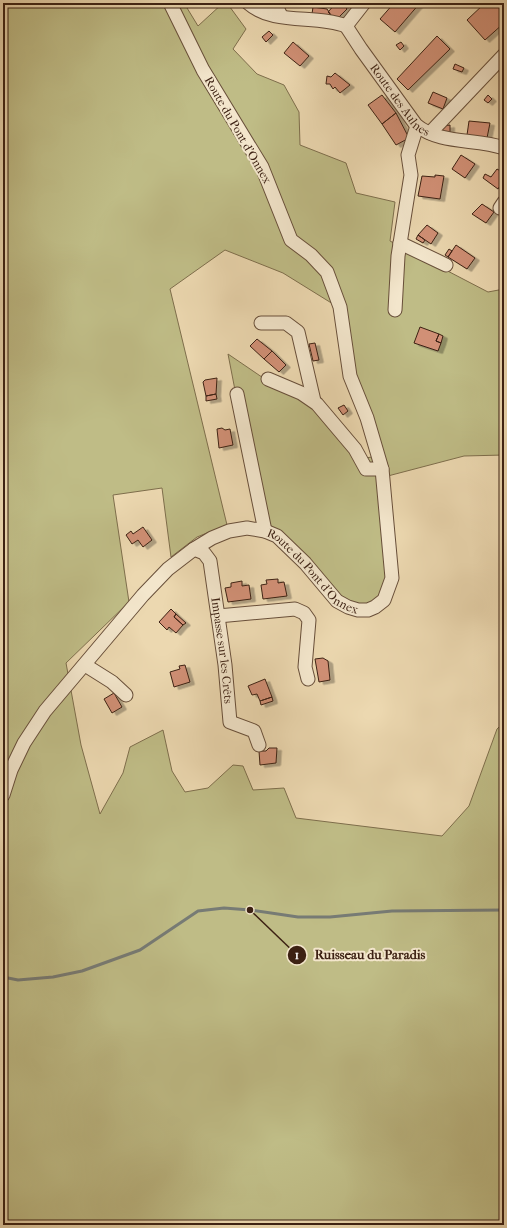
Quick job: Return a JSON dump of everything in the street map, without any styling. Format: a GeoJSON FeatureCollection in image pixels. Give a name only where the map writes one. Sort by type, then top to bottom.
{"type":"FeatureCollection","features":[{"type":"Feature","properties":{"kind":"street","name":"Route du Pont d'Onnex"},"geometry":{"type":"LineString","coordinates":[[3,795],[11,770],[35,724],[60,692],[143,595],[168,570],[194,549],[229,531],[247,528],[265,531],[277,536],[291,548],[337,601],[358,610],[368,610],[376,607],[384,600],[389,591],[392,578],[382,469],[367,418],[350,376],[340,307],[327,272],[311,255],[291,240],[262,167],[203,70],[170,3]]}},
{"type":"Feature","properties":{"kind":"street"},"geometry":{"type":"LineString","coordinates":[[248,3],[263,12],[282,16],[327,21],[346,26],[364,3]]}},
{"type":"Feature","properties":{"kind":"street"},"geometry":{"type":"LineString","coordinates":[[275,3],[282,16]]}},
{"type":"Feature","properties":{"kind":"street","name":"Route des Aulnes"},"geometry":{"type":"LineString","coordinates":[[346,26],[360,49],[417,126],[430,133],[448,138],[504,148]]}},
{"type":"Feature","properties":{"kind":"street"},"geometry":{"type":"LineString","coordinates":[[430,133],[504,55]]}},
{"type":"Feature","properties":{"kind":"street"},"geometry":{"type":"LineString","coordinates":[[395,310],[398,256],[410,175],[408,155],[417,126]]}},
{"type":"Feature","properties":{"kind":"street"},"geometry":{"type":"LineString","coordinates":[[400,243],[446,265]]}},
{"type":"Feature","properties":{"kind":"street"},"geometry":{"type":"LineString","coordinates":[[261,323],[286,323],[298,332],[314,401]]}},
{"type":"Feature","properties":{"kind":"street"},"geometry":{"type":"LineString","coordinates":[[268,379],[301,393],[314,401],[355,449],[366,469],[382,469]]}},
{"type":"Feature","properties":{"kind":"street"},"geometry":{"type":"LineString","coordinates":[[237,394],[265,531]]}},
{"type":"Feature","properties":{"kind":"street","name":"Impasse sur les Crêts"},"geometry":{"type":"LineString","coordinates":[[194,549],[204,553],[210,562],[225,665],[230,722],[254,731],[259,746]]}},
{"type":"Feature","properties":{"kind":"street"},"geometry":{"type":"LineString","coordinates":[[218,616],[295,609],[304,613],[309,620],[305,667],[308,679]]}},
{"type":"Feature","properties":{"kind":"street"},"geometry":{"type":"LineString","coordinates":[[84,665],[112,682],[126,695]]}},
{"type":"Feature","properties":{"kind":"shaded area"},"geometry":{"type":"Polygon","coordinates":[[[3,3],[184,3],[198,26],[223,3],[227,3],[246,29],[233,49],[257,74],[284,85],[299,112],[300,145],[346,163],[356,193],[395,202],[390,241],[488,292],[504,289],[504,455],[464,456],[384,477],[392,567],[375,607],[348,607],[260,519],[228,354],[275,386],[307,398],[365,458],[379,456],[333,304],[283,273],[225,250],[170,289],[227,525],[197,537],[171,557],[162,488],[113,495],[129,602],[66,663],[81,745],[100,814],[123,773],[130,747],[163,730],[172,771],[185,792],[208,788],[233,765],[243,766],[253,790],[284,788],[296,818],[442,836],[469,806],[497,729],[504,722],[504,1225],[3,1225],[3,3]]]}},
{"type":"Feature","properties":{"kind":"building"},"geometry":{"type":"Polygon","coordinates":[[[336,3],[342,3],[347,9],[336,20],[328,12],[336,3]]]}},
{"type":"Feature","properties":{"kind":"building"},"geometry":{"type":"Polygon","coordinates":[[[394,3],[420,3],[395,32],[380,19],[394,3]]]}},
{"type":"Feature","properties":{"kind":"building"},"geometry":{"type":"Polygon","coordinates":[[[485,3],[504,3],[504,23],[485,40],[467,20],[485,3]]]}},
{"type":"Feature","properties":{"kind":"building"},"geometry":{"type":"Polygon","coordinates":[[[313,7],[327,9],[331,15],[312,14],[313,7]]]}},
{"type":"Feature","properties":{"kind":"building"},"geometry":{"type":"Polygon","coordinates":[[[269,31],[273,35],[266,42],[262,37],[269,31]]]}},
{"type":"Feature","properties":{"kind":"building"},"geometry":{"type":"Polygon","coordinates":[[[437,36],[450,49],[408,90],[397,79],[437,36]]]}},
{"type":"Feature","properties":{"kind":"building"},"geometry":{"type":"Polygon","coordinates":[[[293,42],[309,56],[300,66],[284,53],[293,42]]]}},
{"type":"Feature","properties":{"kind":"building"},"geometry":{"type":"Polygon","coordinates":[[[401,42],[404,46],[400,50],[396,45],[401,42]]]}},
{"type":"Feature","properties":{"kind":"building"},"geometry":{"type":"Polygon","coordinates":[[[455,64],[464,68],[462,72],[453,69],[455,64]]]}},
{"type":"Feature","properties":{"kind":"building"},"geometry":{"type":"Polygon","coordinates":[[[335,73],[350,85],[340,93],[335,87],[333,89],[330,84],[326,84],[327,76],[331,77],[335,73]]]}},
{"type":"Feature","properties":{"kind":"building"},"geometry":{"type":"Polygon","coordinates":[[[433,92],[447,98],[443,109],[428,103],[433,92]]]}},
{"type":"Feature","properties":{"kind":"building"},"geometry":{"type":"Polygon","coordinates":[[[382,95],[396,113],[382,124],[368,105],[382,95]]]}},
{"type":"Feature","properties":{"kind":"building"},"geometry":{"type":"Polygon","coordinates":[[[488,95],[492,99],[488,103],[484,100],[488,95]]]}},
{"type":"Feature","properties":{"kind":"building"},"geometry":{"type":"Polygon","coordinates":[[[396,113],[409,138],[396,145],[382,124],[396,113]]]}},
{"type":"Feature","properties":{"kind":"building"},"geometry":{"type":"Polygon","coordinates":[[[469,121],[490,123],[487,138],[467,135],[469,121]]]}},
{"type":"Feature","properties":{"kind":"building"},"geometry":{"type":"Polygon","coordinates":[[[450,125],[450,133],[442,133],[443,126],[450,125]]]}},
{"type":"Feature","properties":{"kind":"building"},"geometry":{"type":"Polygon","coordinates":[[[461,155],[475,164],[465,178],[452,169],[461,155]]]}},
{"type":"Feature","properties":{"kind":"building"},"geometry":{"type":"Polygon","coordinates":[[[497,169],[504,173],[504,179],[498,189],[483,178],[485,174],[491,177],[497,169]]]}},
{"type":"Feature","properties":{"kind":"building"},"geometry":{"type":"Polygon","coordinates":[[[435,175],[444,176],[440,199],[418,196],[422,176],[435,177],[435,175]]]}},
{"type":"Feature","properties":{"kind":"building"},"geometry":{"type":"Polygon","coordinates":[[[482,204],[494,212],[486,223],[472,214],[482,204]]]}},
{"type":"Feature","properties":{"kind":"building"},"geometry":{"type":"Polygon","coordinates":[[[427,225],[438,233],[431,244],[418,235],[427,225]]]}},
{"type":"Feature","properties":{"kind":"building"},"geometry":{"type":"Polygon","coordinates":[[[418,235],[425,240],[423,243],[416,239],[418,235]]]}},
{"type":"Feature","properties":{"kind":"building"},"geometry":{"type":"Polygon","coordinates":[[[456,245],[475,258],[467,269],[448,257],[456,245]]]}},
{"type":"Feature","properties":{"kind":"building"},"geometry":{"type":"Polygon","coordinates":[[[449,249],[452,251],[448,257],[445,255],[449,249]]]}},
{"type":"Feature","properties":{"kind":"building"},"geometry":{"type":"Polygon","coordinates":[[[420,327],[439,334],[436,341],[441,343],[438,351],[414,343],[420,327]]]}},
{"type":"Feature","properties":{"kind":"building"},"geometry":{"type":"Polygon","coordinates":[[[439,334],[443,336],[441,343],[436,341],[439,334]]]}},
{"type":"Feature","properties":{"kind":"building"},"geometry":{"type":"Polygon","coordinates":[[[257,339],[272,351],[264,359],[250,346],[257,339]]]}},
{"type":"Feature","properties":{"kind":"building"},"geometry":{"type":"Polygon","coordinates":[[[315,343],[319,360],[313,361],[309,344],[315,343]]]}},
{"type":"Feature","properties":{"kind":"building"},"geometry":{"type":"Polygon","coordinates":[[[272,351],[286,365],[279,372],[264,359],[272,351]]]}},
{"type":"Feature","properties":{"kind":"building"},"geometry":{"type":"Polygon","coordinates":[[[217,378],[216,394],[206,396],[203,382],[205,380],[217,378]]]}},
{"type":"Feature","properties":{"kind":"building"},"geometry":{"type":"Polygon","coordinates":[[[216,394],[217,399],[206,401],[206,396],[216,394]]]}},
{"type":"Feature","properties":{"kind":"building"},"geometry":{"type":"Polygon","coordinates":[[[344,405],[348,411],[343,415],[338,408],[344,405]]]}},
{"type":"Feature","properties":{"kind":"building"},"geometry":{"type":"Polygon","coordinates":[[[222,428],[225,430],[230,429],[233,445],[219,448],[217,429],[222,428]]]}},
{"type":"Feature","properties":{"kind":"building"},"geometry":{"type":"Polygon","coordinates":[[[143,527],[152,540],[143,547],[138,540],[132,544],[126,535],[131,531],[133,534],[143,527]]]}},
{"type":"Feature","properties":{"kind":"building"},"geometry":{"type":"Polygon","coordinates":[[[278,579],[278,583],[284,582],[287,596],[263,599],[261,585],[267,584],[266,580],[278,579]]]}},
{"type":"Feature","properties":{"kind":"building"},"geometry":{"type":"Polygon","coordinates":[[[242,581],[242,586],[249,585],[251,599],[228,602],[225,588],[231,587],[231,583],[242,581]]]}},
{"type":"Feature","properties":{"kind":"building"},"geometry":{"type":"Polygon","coordinates":[[[171,609],[176,614],[174,617],[183,625],[176,633],[169,627],[167,630],[159,622],[171,609]]]}},
{"type":"Feature","properties":{"kind":"building"},"geometry":{"type":"Polygon","coordinates":[[[176,614],[186,623],[183,625],[174,617],[176,614]]]}},
{"type":"Feature","properties":{"kind":"building"},"geometry":{"type":"Polygon","coordinates":[[[323,658],[328,661],[330,680],[319,682],[315,659],[323,658]]]}},
{"type":"Feature","properties":{"kind":"building"},"geometry":{"type":"Polygon","coordinates":[[[185,665],[190,682],[174,687],[170,672],[180,669],[179,666],[185,665]]]}},
{"type":"Feature","properties":{"kind":"building"},"geometry":{"type":"Polygon","coordinates":[[[265,679],[272,697],[260,701],[257,694],[252,695],[248,686],[265,679]]]}},
{"type":"Feature","properties":{"kind":"building"},"geometry":{"type":"Polygon","coordinates":[[[114,693],[122,707],[112,713],[104,699],[114,693]]]}},
{"type":"Feature","properties":{"kind":"building"},"geometry":{"type":"Polygon","coordinates":[[[272,697],[273,701],[261,705],[260,701],[272,697]]]}},
{"type":"Feature","properties":{"kind":"building"},"geometry":{"type":"Polygon","coordinates":[[[269,748],[277,748],[276,763],[260,765],[259,751],[266,751],[269,748]]]}},
{"type":"Feature","properties":{"kind":"waterway"},"geometry":{"type":"LineString","coordinates":[[3,977],[18,980],[53,977],[82,971],[140,950],[198,911],[224,908],[298,917],[330,917],[392,911],[504,910]]}},
{"type":"Feature","properties":{"kind":"place","name":"Ruisseau du Paradis"},"geometry":{"type":"Point","coordinates":[250,910]}}]}
